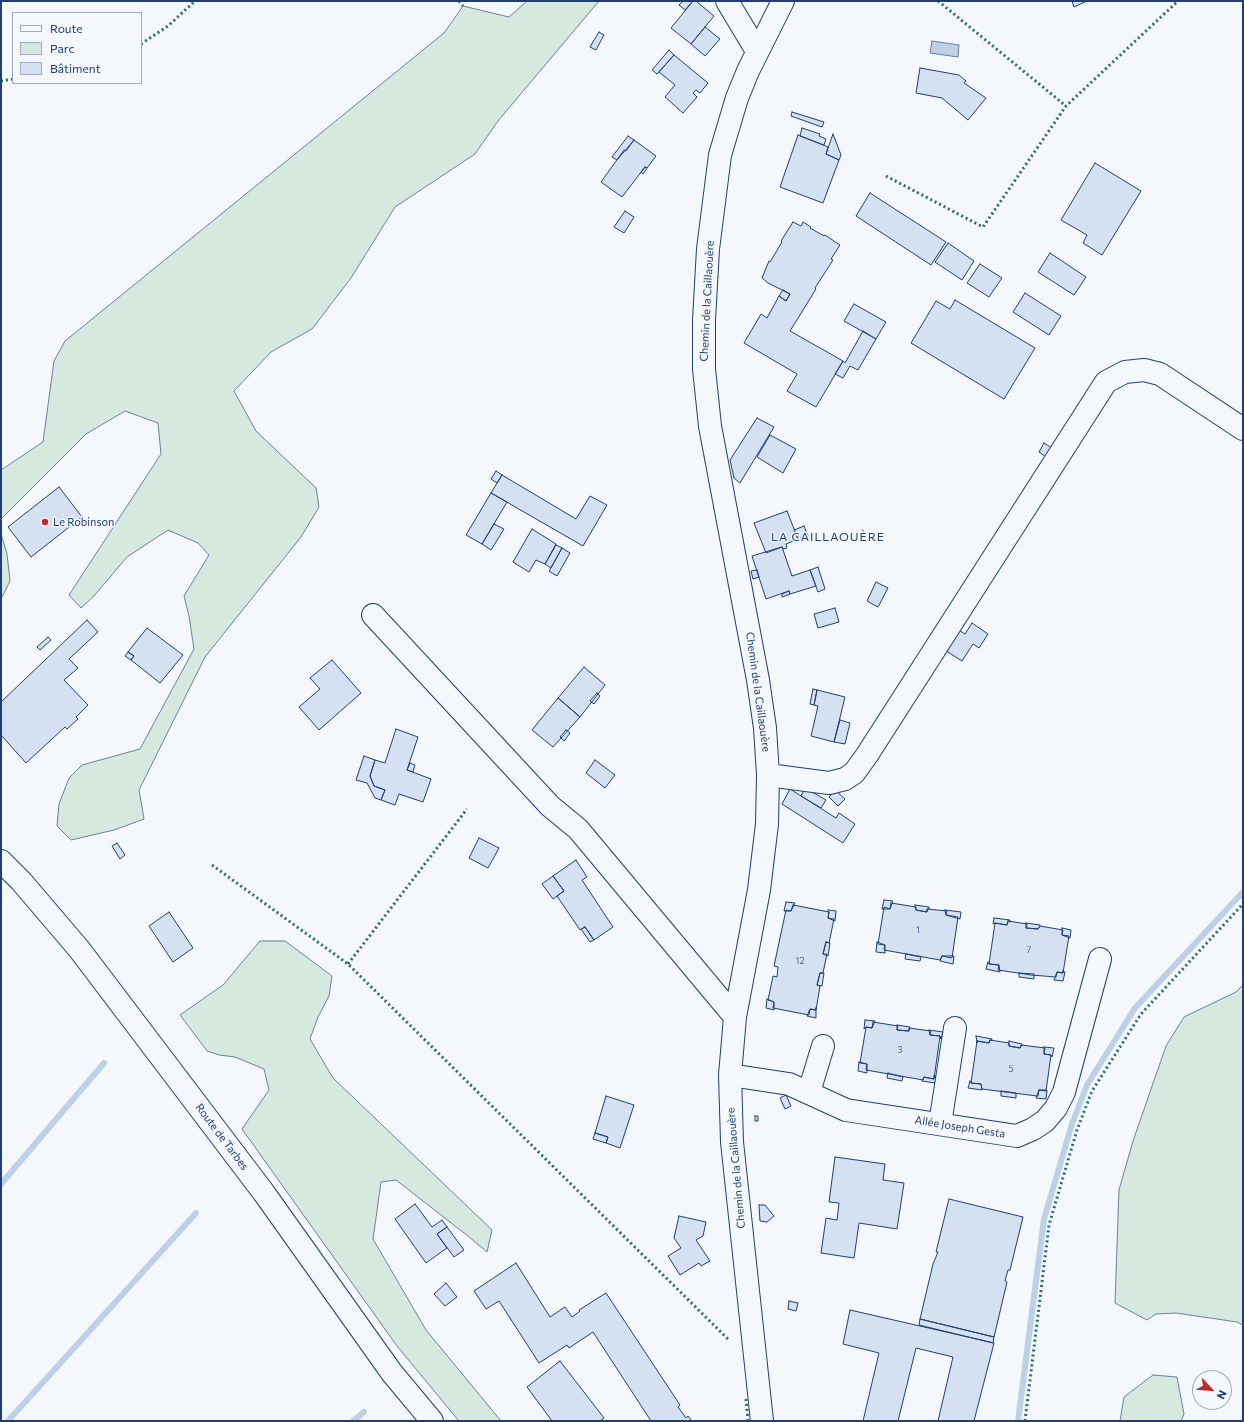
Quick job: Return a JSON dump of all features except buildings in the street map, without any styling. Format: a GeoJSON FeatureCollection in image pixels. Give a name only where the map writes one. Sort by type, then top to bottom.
{"type":"FeatureCollection","features":[{"type":"Feature","properties":{"kind":"street"},"geometry":{"type":"LineString","coordinates":[[727,1],[757,51]]}},
{"type":"Feature","properties":{"kind":"street","name":"Chemin de la Caillaouère"},"geometry":{"type":"LineString","coordinates":[[762,1421],[732,1142],[730,1075],[735,1017],[759,890],[767,824],[768,775],[765,728],[758,680],[710,426],[704,369],[704,320],[708,249],[720,155],[737,98],[757,51],[783,1]]}},
{"type":"Feature","properties":{"kind":"street"},"geometry":{"type":"LineString","coordinates":[[768,775],[829,783],[845,779],[854,774],[1106,382],[1125,372],[1144,370],[1160,374],[1243,430]]}},
{"type":"Feature","properties":{"kind":"street"},"geometry":{"type":"LineString","coordinates":[[373,615],[550,806],[578,829],[735,1017]]}},
{"type":"Feature","properties":{"kind":"street","name":"Route de Tarbes"},"geometry":{"type":"LineString","coordinates":[[1,861],[29,890],[79,949],[264,1194],[392,1374],[432,1421]]}},
{"type":"Feature","properties":{"kind":"street","name":"Allée Joseph Gesta"},"geometry":{"type":"LineString","coordinates":[[730,1075],[789,1084],[810,1092],[846,1110],[1017,1136],[1033,1129],[1045,1121],[1056,1108],[1064,1092],[1100,959]]}},
{"type":"Feature","properties":{"kind":"street"},"geometry":{"type":"LineString","coordinates":[[940,1124],[956,1028]]}},
{"type":"Feature","properties":{"kind":"street"},"geometry":{"type":"LineString","coordinates":[[810,1092],[823,1046]]}},
{"type":"Feature","properties":{"kind":"green space"},"geometry":{"type":"Polygon","coordinates":[[[527,1],[599,1],[498,121],[475,154],[395,207],[351,278],[312,329],[271,352],[234,391],[256,431],[316,488],[319,507],[301,537],[205,657],[139,790],[144,819],[114,830],[71,840],[57,826],[59,804],[69,778],[82,765],[140,749],[194,649],[189,616],[184,596],[209,555],[198,543],[168,530],[127,557],[94,596],[81,608],[69,595],[161,454],[158,423],[125,411],[86,434],[1,519],[1,470],[43,442],[54,361],[65,341],[444,33],[463,6],[509,17],[527,1]]]}},
{"type":"Feature","properties":{"kind":"green space"},"geometry":{"type":"Polygon","coordinates":[[[1,534],[7,554],[10,581],[1,599],[1,534]]]}},
{"type":"Feature","properties":{"kind":"green space"},"geometry":{"type":"Polygon","coordinates":[[[260,941],[285,941],[332,976],[329,996],[318,1017],[310,1039],[333,1078],[492,1230],[487,1252],[396,1180],[381,1182],[373,1239],[426,1330],[501,1421],[459,1421],[397,1346],[242,1129],[269,1090],[264,1069],[235,1057],[219,1055],[207,1051],[180,1015],[223,985],[260,941]]]}},
{"type":"Feature","properties":{"kind":"green space"},"geometry":{"type":"Polygon","coordinates":[[[1243,985],[1243,1325],[1237,1322],[1176,1313],[1156,1314],[1147,1320],[1115,1303],[1119,1190],[1133,1141],[1166,1046],[1184,1017],[1236,992],[1243,985]]]}},
{"type":"Feature","properties":{"kind":"green space"},"geometry":{"type":"Polygon","coordinates":[[[1153,1375],[1177,1377],[1184,1414],[1181,1421],[1120,1421],[1124,1397],[1153,1375]]]}},
{"type":"Feature","properties":{"kind":"water"},"geometry":{"type":"Polygon","coordinates":[[[932,41],[959,45],[958,57],[930,53],[932,41]]]}},
{"type":"Feature","properties":{"kind":"waterway"},"geometry":{"type":"LineString","coordinates":[[1018,1421],[1044,1219],[1072,1124],[1087,1085],[1135,1008],[1243,892]]}},
{"type":"Feature","properties":{"kind":"waterway"},"geometry":{"type":"LineString","coordinates":[[1,1184],[104,1063]]}},
{"type":"Feature","properties":{"kind":"waterway"},"geometry":{"type":"LineString","coordinates":[[8,1421],[196,1213]]}},
{"type":"Feature","properties":{"kind":"waterway"},"geometry":{"type":"LineString","coordinates":[[353,1421],[364,1412]]}},
{"type":"Feature","properties":{"kind":"hedge"},"geometry":{"type":"LineString","coordinates":[[142,43],[168,26],[195,1]]}},
{"type":"Feature","properties":{"kind":"hedge"},"geometry":{"type":"LineString","coordinates":[[459,1],[463,6]]}},
{"type":"Feature","properties":{"kind":"hedge"},"geometry":{"type":"LineString","coordinates":[[938,1],[1066,106]]}},
{"type":"Feature","properties":{"kind":"hedge"},"geometry":{"type":"LineString","coordinates":[[886,176],[983,227],[1066,106],[1178,1]]}},
{"type":"Feature","properties":{"kind":"hedge"},"geometry":{"type":"LineString","coordinates":[[1,81],[12,79]]}},
{"type":"Feature","properties":{"kind":"hedge"},"geometry":{"type":"LineString","coordinates":[[348,964],[467,809]]}},
{"type":"Feature","properties":{"kind":"hedge"},"geometry":{"type":"LineString","coordinates":[[212,865],[348,964],[730,1341]]}},
{"type":"Feature","properties":{"kind":"hedge"},"geometry":{"type":"LineString","coordinates":[[1025,1421],[1049,1225],[1077,1130],[1092,1091],[1141,1014],[1243,904]]}},
{"type":"Feature","properties":{"kind":"hedge"},"geometry":{"type":"LineString","coordinates":[[746,1399],[748,1421]]}},
{"type":"Feature","properties":{"kind":"place","name":"Le Robinson"},"geometry":{"type":"Point","coordinates":[45,522]}},
{"type":"Feature","properties":{"kind":"district","name":"LA CAILLAOUÈRE"},"geometry":{"type":"Point","coordinates":[828,537]}}]}
